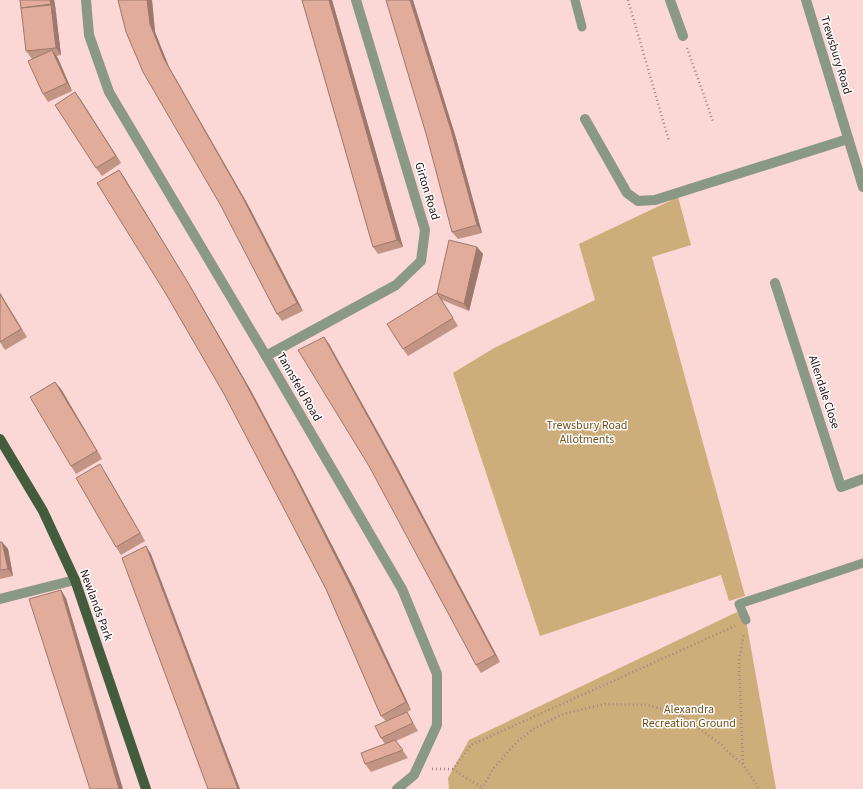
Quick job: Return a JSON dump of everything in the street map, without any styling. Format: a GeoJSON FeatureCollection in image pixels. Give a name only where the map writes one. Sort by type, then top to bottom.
{"type":"FeatureCollection","features":[{"type":"Feature","properties":{"kind":"main road","name":"Newlands Park"},"geometry":{"type":"LineString","coordinates":[[0,439],[44,511],[75,580],[146,789]]}},
{"type":"Feature","properties":{"kind":"street","name":"Tannsfeld Road"},"geometry":{"type":"LineString","coordinates":[[86,0],[89,35],[109,92],[402,589],[438,674],[437,724],[414,775],[397,789]]}},
{"type":"Feature","properties":{"kind":"street","name":"Girton Road"},"geometry":{"type":"LineString","coordinates":[[266,356],[396,285],[421,261],[425,230],[356,0]]}},
{"type":"Feature","properties":{"kind":"street"},"geometry":{"type":"LineString","coordinates":[[670,0],[683,36]]}},
{"type":"Feature","properties":{"kind":"street","name":"Trewsbury Road"},"geometry":{"type":"LineString","coordinates":[[806,0],[863,187]]}},
{"type":"Feature","properties":{"kind":"street"},"geometry":{"type":"LineString","coordinates":[[585,119],[627,193],[638,201],[655,200],[848,139]]}},
{"type":"Feature","properties":{"kind":"street","name":"Allendale Close"},"geometry":{"type":"LineString","coordinates":[[775,283],[841,487],[863,479]]}},
{"type":"Feature","properties":{"kind":"street"},"geometry":{"type":"LineString","coordinates":[[0,599],[75,580]]}},
{"type":"Feature","properties":{"kind":"lane"},"geometry":{"type":"LineString","coordinates":[[575,0],[582,27]]}},
{"type":"Feature","properties":{"kind":"lane"},"geometry":{"type":"LineString","coordinates":[[746,620],[739,604],[863,563]]}},
{"type":"Feature","properties":{"kind":"path"},"geometry":{"type":"LineString","coordinates":[[628,0],[669,141]]}},
{"type":"Feature","properties":{"kind":"path"},"geometry":{"type":"LineString","coordinates":[[683,36],[713,121]]}},
{"type":"Feature","properties":{"kind":"path"},"geometry":{"type":"LineString","coordinates":[[453,769],[471,745],[746,620]]}},
{"type":"Feature","properties":{"kind":"path"},"geometry":{"type":"LineString","coordinates":[[743,764],[739,660],[746,620]]}},
{"type":"Feature","properties":{"kind":"path"},"geometry":{"type":"LineString","coordinates":[[416,769],[453,769],[482,788],[492,769],[517,742],[533,729],[563,714],[605,704],[648,705],[680,715],[722,745],[729,753],[743,764],[759,789]]}},
{"type":"Feature","properties":{"kind":"green space","name":"Trewsbury Road Allotments"},"geometry":{"type":"Polygon","coordinates":[[[678,197],[691,245],[652,257],[745,596],[729,601],[721,575],[540,636],[453,373],[494,348],[595,300],[579,244],[678,197]]]}},
{"type":"Feature","properties":{"kind":"green space","name":"Alexandra Recreation Ground"},"geometry":{"type":"Polygon","coordinates":[[[737,612],[746,620],[776,789],[449,789],[448,778],[469,740],[737,612]]]}},
{"type":"Feature","properties":{"kind":"building"},"geometry":{"type":"Polygon","coordinates":[[[20,0],[50,0],[51,4],[21,8],[20,0]]]}},
{"type":"Feature","properties":{"kind":"building"},"geometry":{"type":"Polygon","coordinates":[[[118,0],[147,0],[150,24],[164,59],[242,196],[297,303],[277,314],[221,206],[143,72],[126,32],[118,0]]]}},
{"type":"Feature","properties":{"kind":"building"},"geometry":{"type":"Polygon","coordinates":[[[302,0],[329,0],[397,240],[373,247],[302,0]]]}},
{"type":"Feature","properties":{"kind":"building"},"geometry":{"type":"Polygon","coordinates":[[[386,0],[410,0],[451,130],[477,225],[452,232],[427,137],[386,0]]]}},
{"type":"Feature","properties":{"kind":"building"},"geometry":{"type":"Polygon","coordinates":[[[51,5],[56,48],[26,51],[21,8],[51,5]]]}},
{"type":"Feature","properties":{"kind":"building"},"geometry":{"type":"Polygon","coordinates":[[[52,50],[67,83],[43,94],[28,61],[52,50]]]}},
{"type":"Feature","properties":{"kind":"building"},"geometry":{"type":"Polygon","coordinates":[[[75,92],[116,156],[96,168],[55,105],[75,92]]]}},
{"type":"Feature","properties":{"kind":"building"},"geometry":{"type":"Polygon","coordinates":[[[119,170],[187,281],[245,382],[349,583],[406,702],[381,716],[326,589],[224,394],[166,294],[97,183],[119,170]]]}},
{"type":"Feature","properties":{"kind":"building"},"geometry":{"type":"Polygon","coordinates":[[[449,240],[477,247],[464,304],[437,293],[449,240]]]}},
{"type":"Feature","properties":{"kind":"building"},"geometry":{"type":"Polygon","coordinates":[[[437,293],[453,318],[403,349],[387,324],[437,293]]]}},
{"type":"Feature","properties":{"kind":"building"},"geometry":{"type":"Polygon","coordinates":[[[0,294],[21,329],[0,342],[0,294]]]}},
{"type":"Feature","properties":{"kind":"building"},"geometry":{"type":"Polygon","coordinates":[[[324,337],[389,455],[495,655],[476,665],[369,466],[298,350],[324,337]]]}},
{"type":"Feature","properties":{"kind":"building"},"geometry":{"type":"Polygon","coordinates":[[[55,382],[97,451],[71,466],[30,397],[55,382]]]}},
{"type":"Feature","properties":{"kind":"building"},"geometry":{"type":"Polygon","coordinates":[[[100,464],[140,533],[116,547],[76,478],[100,464]]]}},
{"type":"Feature","properties":{"kind":"building"},"geometry":{"type":"Polygon","coordinates":[[[0,542],[2,542],[8,569],[0,570],[0,542]]]}},
{"type":"Feature","properties":{"kind":"building"},"geometry":{"type":"Polygon","coordinates":[[[146,546],[238,789],[208,789],[122,558],[146,546]]]}},
{"type":"Feature","properties":{"kind":"building"},"geometry":{"type":"Polygon","coordinates":[[[61,590],[119,789],[90,789],[29,599],[61,590]]]}},
{"type":"Feature","properties":{"kind":"building"},"geometry":{"type":"Polygon","coordinates":[[[407,712],[413,723],[381,738],[375,726],[407,712]]]}},
{"type":"Feature","properties":{"kind":"building"},"geometry":{"type":"Polygon","coordinates":[[[395,740],[403,750],[365,764],[361,753],[395,740]]]}}]}
